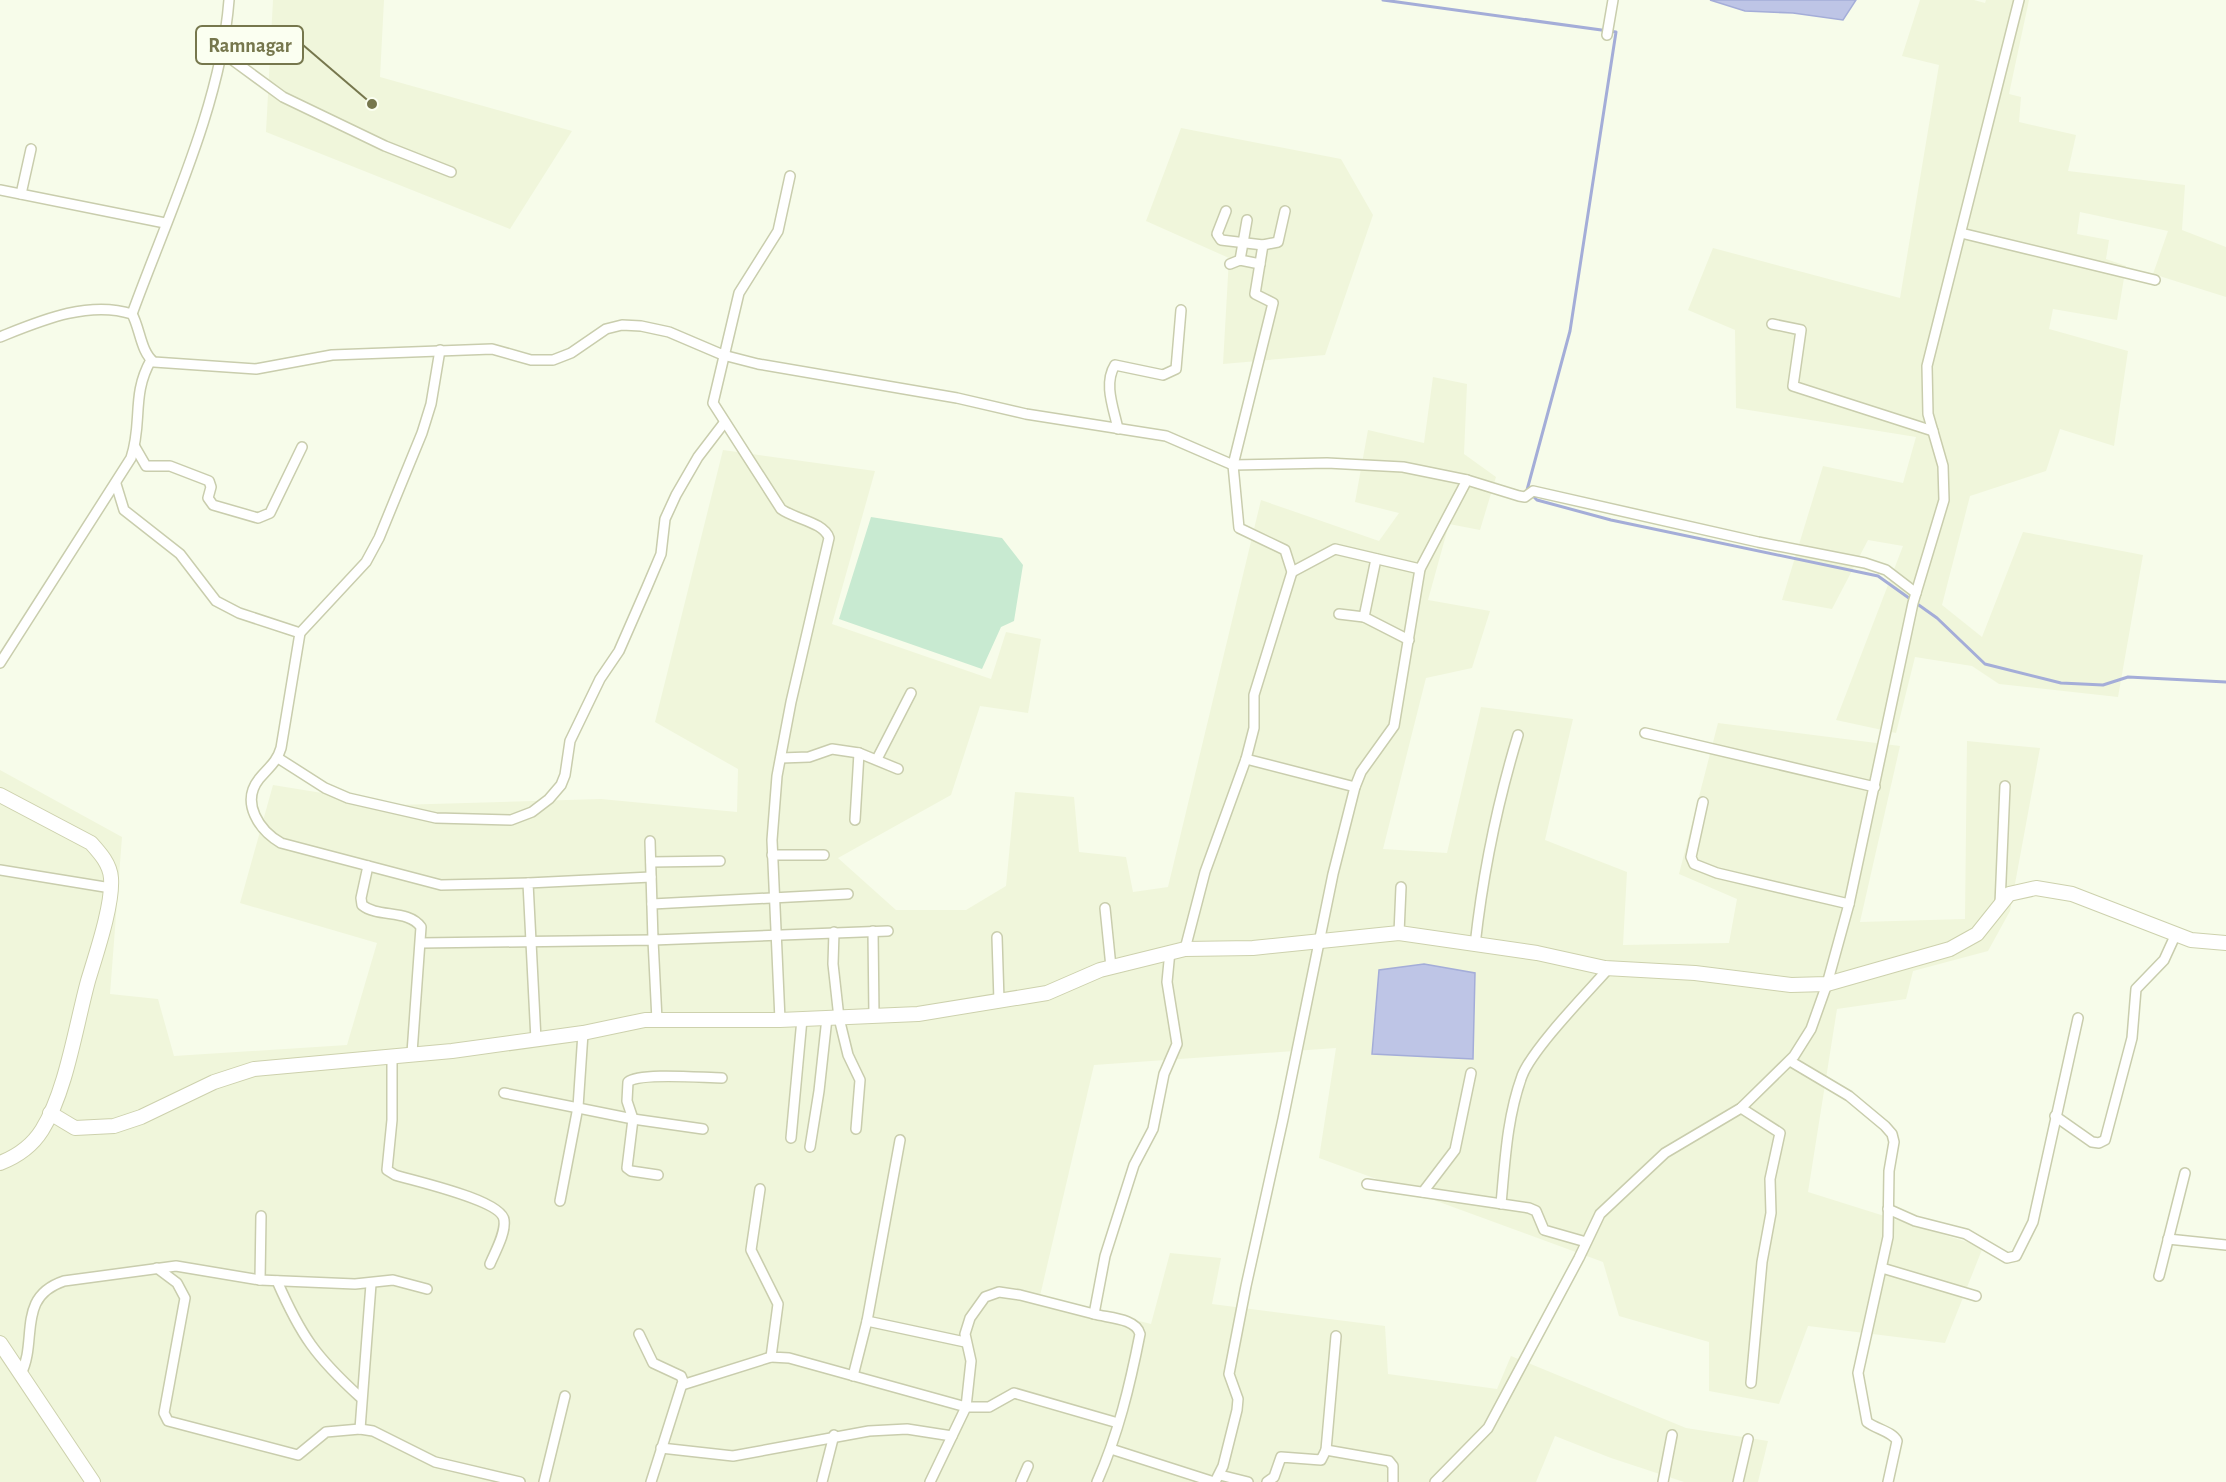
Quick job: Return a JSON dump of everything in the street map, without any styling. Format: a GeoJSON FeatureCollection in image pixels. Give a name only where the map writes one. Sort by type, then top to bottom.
{"type":"FeatureCollection","features":[{"type":"Feature","properties":{"kind":"street"},"geometry":{"type":"LineString","coordinates":[[229,0],[223,53],[209,106],[132,314],[151,360],[161,364],[249,369],[332,355],[492,349],[531,360],[553,360],[571,353],[606,329],[622,325],[641,326],[669,332],[723,355],[758,364],[1166,436],[1233,465],[1327,463],[1403,467],[1758,543],[1865,563],[1886,570],[1916,593]]}},
{"type":"Feature","properties":{"kind":"street"},"geometry":{"type":"LineString","coordinates":[[1608,35],[1612,0]]}},
{"type":"Feature","properties":{"kind":"street"},"geometry":{"type":"LineString","coordinates":[[1435,1482],[1488,1428],[1600,1214],[1665,1153],[1741,1108],[1790,1061],[1811,1029],[1827,984],[1850,904],[1912,603],[1944,500],[1943,466],[1928,414],[1927,366],[2019,0]]}},
{"type":"Feature","properties":{"kind":"street"},"geometry":{"type":"LineString","coordinates":[[223,53],[263,85],[292,102],[385,146],[451,172]]}},
{"type":"Feature","properties":{"kind":"street"},"geometry":{"type":"LineString","coordinates":[[21,194],[31,149]]}},
{"type":"Feature","properties":{"kind":"street"},"geometry":{"type":"LineString","coordinates":[[780,1020],[773,898],[772,828],[781,758],[829,538],[827,532],[821,528],[789,515],[781,509],[713,403],[739,293],[778,231],[790,176]]}},
{"type":"Feature","properties":{"kind":"street"},"geometry":{"type":"LineString","coordinates":[[0,190],[165,223]]}},
{"type":"Feature","properties":{"kind":"street"},"geometry":{"type":"LineString","coordinates":[[1226,211],[1217,234],[1221,240],[1242,244],[1278,242],[1285,211]]}},
{"type":"Feature","properties":{"kind":"street"},"geometry":{"type":"LineString","coordinates":[[1240,260],[1247,220]]}},
{"type":"Feature","properties":{"kind":"street"},"geometry":{"type":"LineString","coordinates":[[1961,233],[2156,280]]}},
{"type":"Feature","properties":{"kind":"street"},"geometry":{"type":"LineString","coordinates":[[1185,949],[1205,872],[1246,759],[1254,728],[1254,695],[1292,572],[1285,550],[1239,528],[1233,465],[1273,303],[1255,294],[1263,244]]}},
{"type":"Feature","properties":{"kind":"street"},"geometry":{"type":"LineString","coordinates":[[1230,264],[1240,260],[1260,264]]}},
{"type":"Feature","properties":{"kind":"street"},"geometry":{"type":"LineString","coordinates":[[0,337],[70,313],[112,309],[132,314]]}},
{"type":"Feature","properties":{"kind":"street"},"geometry":{"type":"LineString","coordinates":[[1118,429],[1110,401],[1111,371],[1115,365],[1163,375],[1176,369],[1181,310]]}},
{"type":"Feature","properties":{"kind":"street"},"geometry":{"type":"LineString","coordinates":[[1772,324],[1801,330],[1792,386],[1933,431]]}},
{"type":"Feature","properties":{"kind":"street"},"geometry":{"type":"LineString","coordinates":[[440,350],[431,404],[422,433],[379,538],[366,562],[300,633],[278,758],[258,780],[254,790],[252,802],[257,822],[266,834],[281,843],[441,885],[651,877]]}},
{"type":"Feature","properties":{"kind":"street"},"geometry":{"type":"LineString","coordinates":[[0,663],[116,484],[135,447],[138,434],[138,392],[142,375],[151,360]]}},
{"type":"Feature","properties":{"kind":"street"},"geometry":{"type":"LineString","coordinates":[[278,758],[325,788],[348,798],[436,818],[511,820],[532,812],[549,799],[565,775],[570,741],[600,678],[619,651],[661,554],[665,519],[698,457],[724,423]]}},
{"type":"Feature","properties":{"kind":"street"},"geometry":{"type":"LineString","coordinates":[[135,447],[146,466],[170,466],[209,481],[209,502],[213,505],[258,518],[270,513],[302,447]]}},
{"type":"Feature","properties":{"kind":"street"},"geometry":{"type":"LineString","coordinates":[[1216,1480],[1237,1410],[1238,1399],[1230,1384],[1229,1374],[1239,1319],[1319,943],[1355,787],[1361,772],[1394,726],[1420,569],[1467,480]]}},
{"type":"Feature","properties":{"kind":"street"},"geometry":{"type":"LineString","coordinates":[[116,484],[124,510],[180,554],[216,601],[239,613],[300,633]]}},
{"type":"Feature","properties":{"kind":"street"},"geometry":{"type":"LineString","coordinates":[[1292,572],[1335,549],[1420,569]]}},
{"type":"Feature","properties":{"kind":"street"},"geometry":{"type":"LineString","coordinates":[[1364,617],[1376,559]]}},
{"type":"Feature","properties":{"kind":"street"},"geometry":{"type":"LineString","coordinates":[[1339,614],[1364,617],[1409,640]]}},
{"type":"Feature","properties":{"kind":"street"},"geometry":{"type":"LineString","coordinates":[[877,759],[911,693]]}},
{"type":"Feature","properties":{"kind":"street"},"geometry":{"type":"LineString","coordinates":[[1645,733],[1875,787]]}},
{"type":"Feature","properties":{"kind":"street"},"geometry":{"type":"LineString","coordinates":[[1475,945],[1480,895],[1498,799],[1518,735]]}},
{"type":"Feature","properties":{"kind":"street"},"geometry":{"type":"LineString","coordinates":[[781,758],[809,757],[832,749],[859,753],[898,769]]}},
{"type":"Feature","properties":{"kind":"street"},"geometry":{"type":"LineString","coordinates":[[855,820],[859,753]]}},
{"type":"Feature","properties":{"kind":"street"},"geometry":{"type":"LineString","coordinates":[[1246,759],[1355,787]]}},
{"type":"Feature","properties":{"kind":"street"},"geometry":{"type":"LineString","coordinates":[[2000,904],[2005,786]]}},
{"type":"Feature","properties":{"kind":"street"},"geometry":{"type":"LineString","coordinates":[[0,795],[91,843],[108,867],[111,888],[103,928],[59,1089],[50,1113],[36,1138],[22,1152],[0,1163]]}},
{"type":"Feature","properties":{"kind":"street"},"geometry":{"type":"LineString","coordinates":[[1703,802],[1691,857],[1694,864],[1718,873],[1850,904]]}},
{"type":"Feature","properties":{"kind":"street"},"geometry":{"type":"LineString","coordinates":[[650,841],[657,1020]]}},
{"type":"Feature","properties":{"kind":"street"},"geometry":{"type":"LineString","coordinates":[[772,855],[824,855]]}},
{"type":"Feature","properties":{"kind":"street"},"geometry":{"type":"LineString","coordinates":[[651,862],[720,861]]}},
{"type":"Feature","properties":{"kind":"street"},"geometry":{"type":"LineString","coordinates":[[368,866],[362,905],[417,922],[421,927],[412,1053]]}},
{"type":"Feature","properties":{"kind":"street"},"geometry":{"type":"LineString","coordinates":[[0,870],[111,888]]}},
{"type":"Feature","properties":{"kind":"street"},"geometry":{"type":"LineString","coordinates":[[528,883],[536,1040]]}},
{"type":"Feature","properties":{"kind":"street"},"geometry":{"type":"LineString","coordinates":[[1399,933],[1401,887]]}},
{"type":"Feature","properties":{"kind":"street"},"geometry":{"type":"LineString","coordinates":[[50,1113],[75,1128],[114,1126],[149,1114],[214,1082],[254,1069],[452,1051],[657,1020],[780,1020],[918,1014],[1047,993],[1111,968],[1185,949],[1253,948],[1399,933],[1537,953],[1609,968],[1695,973],[1791,986],[1827,984],[1950,949],[1977,934],[2009,894],[2036,888],[2072,894],[2175,936],[2226,943]]}},
{"type":"Feature","properties":{"kind":"street"},"geometry":{"type":"LineString","coordinates":[[652,904],[848,894]]}},
{"type":"Feature","properties":{"kind":"street"},"geometry":{"type":"LineString","coordinates":[[1105,908],[1111,968]]}},
{"type":"Feature","properties":{"kind":"street"},"geometry":{"type":"LineString","coordinates":[[873,931],[874,1016]]}},
{"type":"Feature","properties":{"kind":"street"},"geometry":{"type":"LineString","coordinates":[[421,943],[530,944],[888,931]]}},
{"type":"Feature","properties":{"kind":"street"},"geometry":{"type":"LineString","coordinates":[[810,1147],[833,1018],[834,932]]}},
{"type":"Feature","properties":{"kind":"street"},"geometry":{"type":"LineString","coordinates":[[2055,1116],[2092,1142],[2099,1143],[2105,1140],[2132,1038],[2136,989],[2164,960],[2175,936]]}},
{"type":"Feature","properties":{"kind":"street"},"geometry":{"type":"LineString","coordinates":[[997,937],[999,1001]]}},
{"type":"Feature","properties":{"kind":"street"},"geometry":{"type":"LineString","coordinates":[[1094,1314],[1105,1256],[1134,1165],[1153,1129],[1164,1074],[1177,1044],[1168,992],[1170,951]]}},
{"type":"Feature","properties":{"kind":"street"},"geometry":{"type":"LineString","coordinates":[[1501,1204],[1509,1126],[1523,1074],[1555,1030],[1609,968]]}},
{"type":"Feature","properties":{"kind":"street"},"geometry":{"type":"LineString","coordinates":[[833,1018],[860,1080],[856,1129]]}},
{"type":"Feature","properties":{"kind":"street"},"geometry":{"type":"LineString","coordinates":[[1888,1209],[1914,1221],[1966,1234],[2012,1258],[2023,1246],[2033,1222],[2078,1018]]}},
{"type":"Feature","properties":{"kind":"street"},"geometry":{"type":"LineString","coordinates":[[791,1138],[802,1019]]}},
{"type":"Feature","properties":{"kind":"street"},"geometry":{"type":"LineString","coordinates":[[560,1201],[578,1107],[583,1033]]}},
{"type":"Feature","properties":{"kind":"street"},"geometry":{"type":"LineString","coordinates":[[392,1056],[392,1120],[387,1170],[395,1175],[482,1201],[501,1212],[504,1219],[503,1229],[490,1264]]}},
{"type":"Feature","properties":{"kind":"street"},"geometry":{"type":"LineString","coordinates":[[1790,1061],[1841,1090],[1892,1134],[1894,1142],[1889,1171],[1888,1237],[1858,1372],[1858,1385],[1867,1422],[1879,1431],[1892,1434],[1897,1441],[1888,1482]]}},
{"type":"Feature","properties":{"kind":"street"},"geometry":{"type":"LineString","coordinates":[[1423,1192],[1455,1150],[1471,1073]]}},
{"type":"Feature","properties":{"kind":"street"},"geometry":{"type":"LineString","coordinates":[[658,1175],[631,1171],[627,1167],[633,1119],[627,1101],[628,1082],[632,1079],[722,1078]]}},
{"type":"Feature","properties":{"kind":"street"},"geometry":{"type":"LineString","coordinates":[[504,1093],[633,1119],[704,1129]]}},
{"type":"Feature","properties":{"kind":"street"},"geometry":{"type":"LineString","coordinates":[[1741,1108],[1780,1133],[1770,1179],[1771,1213],[1762,1262],[1751,1383]]}},
{"type":"Feature","properties":{"kind":"street"},"geometry":{"type":"LineString","coordinates":[[854,1377],[867,1321],[900,1140]]}},
{"type":"Feature","properties":{"kind":"street"},"geometry":{"type":"LineString","coordinates":[[2159,1276],[2185,1173]]}},
{"type":"Feature","properties":{"kind":"street"},"geometry":{"type":"LineString","coordinates":[[1367,1184],[1536,1211],[1544,1230],[1583,1250]]}},
{"type":"Feature","properties":{"kind":"street"},"geometry":{"type":"LineString","coordinates":[[760,1189],[751,1250],[778,1304],[771,1357]]}},
{"type":"Feature","properties":{"kind":"street"},"geometry":{"type":"LineString","coordinates":[[260,1280],[261,1216]]}},
{"type":"Feature","properties":{"kind":"street"},"geometry":{"type":"LineString","coordinates":[[2168,1239],[2226,1245]]}},
{"type":"Feature","properties":{"kind":"street"},"geometry":{"type":"LineString","coordinates":[[21,1374],[28,1348],[30,1318],[37,1300],[44,1291],[64,1281],[158,1268],[189,1267],[260,1280],[371,1284],[393,1280],[427,1289]]}},
{"type":"Feature","properties":{"kind":"street"},"geometry":{"type":"LineString","coordinates":[[158,1268],[177,1283],[185,1298],[164,1418],[298,1455],[326,1432],[360,1429],[374,1431],[435,1462],[520,1482]]}},
{"type":"Feature","properties":{"kind":"street"},"geometry":{"type":"LineString","coordinates":[[1882,1268],[1976,1296]]}},
{"type":"Feature","properties":{"kind":"street"},"geometry":{"type":"LineString","coordinates":[[277,1281],[306,1342],[329,1369],[360,1397]]}},
{"type":"Feature","properties":{"kind":"street"},"geometry":{"type":"LineString","coordinates":[[360,1429],[360,1397],[371,1284]]}},
{"type":"Feature","properties":{"kind":"street"},"geometry":{"type":"LineString","coordinates":[[930,1482],[966,1407],[971,1361],[965,1342],[970,1318],[985,1297],[999,1292],[1133,1323],[1138,1328],[1140,1334],[1131,1381],[1111,1449],[1097,1482]]}},
{"type":"Feature","properties":{"kind":"street"},"geometry":{"type":"LineString","coordinates":[[867,1321],[965,1342]]}},
{"type":"Feature","properties":{"kind":"street"},"geometry":{"type":"LineString","coordinates":[[639,1334],[653,1362],[681,1376],[682,1385],[651,1482]]}},
{"type":"Feature","properties":{"kind":"street"},"geometry":{"type":"LineString","coordinates":[[1267,1482],[1274,1477],[1281,1457],[1321,1460],[1326,1450],[1336,1336]]}},
{"type":"Feature","properties":{"kind":"street"},"geometry":{"type":"LineString","coordinates":[[0,1343],[93,1482]]}},
{"type":"Feature","properties":{"kind":"street"},"geometry":{"type":"LineString","coordinates":[[682,1385],[771,1357],[789,1358],[966,1407],[988,1407],[1014,1393],[1118,1423]]}},
{"type":"Feature","properties":{"kind":"street"},"geometry":{"type":"LineString","coordinates":[[544,1482],[565,1396]]}},
{"type":"Feature","properties":{"kind":"street"},"geometry":{"type":"LineString","coordinates":[[661,1448],[733,1456],[834,1435],[907,1429],[952,1436]]}},
{"type":"Feature","properties":{"kind":"street"},"geometry":{"type":"LineString","coordinates":[[822,1482],[834,1435]]}},
{"type":"Feature","properties":{"kind":"street"},"geometry":{"type":"LineString","coordinates":[[1663,1482],[1672,1435]]}},
{"type":"Feature","properties":{"kind":"street"},"geometry":{"type":"LineString","coordinates":[[1738,1482],[1748,1439]]}},
{"type":"Feature","properties":{"kind":"street"},"geometry":{"type":"LineString","coordinates":[[1111,1449],[1216,1480],[1248,1482]]}},
{"type":"Feature","properties":{"kind":"street"},"geometry":{"type":"LineString","coordinates":[[1326,1450],[1389,1461],[1393,1466],[1393,1482]]}},
{"type":"Feature","properties":{"kind":"street"},"geometry":{"type":"LineString","coordinates":[[1021,1482],[1028,1466]]}},
{"type":"Feature","properties":{"kind":"shaded area"},"geometry":{"type":"Polygon","coordinates":[[[273,0],[384,0],[380,77],[572,131],[510,229],[266,132],[273,0]]]}},
{"type":"Feature","properties":{"kind":"shaded area"},"geometry":{"type":"Polygon","coordinates":[[[1920,0],[1974,0],[1985,3],[1986,0],[2029,0],[2009,94],[2021,97],[2019,122],[2076,135],[2068,171],[2185,185],[2182,230],[2226,247],[2226,297],[2153,274],[2168,231],[2080,212],[2077,234],[2109,240],[2106,259],[2126,266],[2117,320],[2053,309],[2049,329],[2128,351],[2114,446],[2060,429],[2046,471],[1970,496],[1942,605],[1982,637],[2023,532],[2143,555],[2118,697],[1999,684],[1972,666],[1915,657],[1896,733],[1836,720],[1903,546],[1868,540],[1832,609],[1782,600],[1823,466],[1903,483],[1916,437],[1736,408],[1735,330],[1688,310],[1713,248],[1900,298],[1939,65],[1902,56],[1920,0]]]}},
{"type":"Feature","properties":{"kind":"shaded area"},"geometry":{"type":"Polygon","coordinates":[[[1181,128],[1341,159],[1373,215],[1325,355],[1223,364],[1229,258],[1146,221],[1181,128]]]}},
{"type":"Feature","properties":{"kind":"shaded area"},"geometry":{"type":"Polygon","coordinates":[[[1433,377],[1467,384],[1464,454],[1496,477],[1480,530],[1449,524],[1428,600],[1490,611],[1472,668],[1426,678],[1383,849],[1447,853],[1481,707],[1573,719],[1545,840],[1627,872],[1623,945],[1729,943],[1737,899],[1679,874],[1718,723],[1900,746],[1860,922],[1965,919],[1967,741],[2040,748],[2010,911],[1988,951],[1913,971],[1906,999],[1837,1009],[1808,1192],[1983,1247],[1945,1343],[1808,1326],[1779,1404],[1709,1391],[1709,1342],[1619,1316],[1603,1262],[1319,1158],[1336,1048],[1094,1065],[1040,1296],[1151,1324],[1170,1253],[1221,1258],[1212,1304],[1385,1326],[1388,1374],[1497,1389],[1511,1356],[1686,1428],[1768,1441],[1758,1482],[1684,1482],[1611,1458],[1555,1436],[1536,1482],[0,1482],[0,770],[122,837],[110,994],[158,999],[174,1056],[347,1045],[377,943],[240,903],[273,785],[396,805],[601,799],[737,812],[738,769],[655,722],[723,450],[875,471],[832,624],[991,679],[1006,632],[1041,639],[1028,713],[980,706],[951,795],[838,858],[896,910],[966,910],[1006,886],[1015,792],[1074,797],[1079,852],[1126,857],[1133,892],[1168,887],[1261,500],[1379,541],[1399,513],[1355,502],[1368,430],[1424,443],[1433,377]]]}},
{"type":"Feature","properties":{"kind":"shaded area"},"geometry":{"type":"Polygon","coordinates":[[[871,517],[1002,538],[1023,565],[1014,621],[1001,627],[982,669],[839,619],[871,517]]]}},
{"type":"Feature","properties":{"kind":"water"},"geometry":{"type":"Polygon","coordinates":[[[1710,0],[1856,0],[1843,20],[1793,13],[1745,11],[1710,0]]]}},
{"type":"Feature","properties":{"kind":"water"},"geometry":{"type":"Polygon","coordinates":[[[1424,964],[1475,973],[1473,1059],[1372,1054],[1379,970],[1424,964]]]}},
{"type":"Feature","properties":{"kind":"waterway"},"geometry":{"type":"LineString","coordinates":[[1383,0],[1616,32],[1570,331],[1527,490],[1537,500],[1611,520],[1878,576],[1937,618],[1985,664],[2061,683],[2103,685],[2128,677],[2226,682]]}},
{"type":"Feature","properties":{"kind":"place","name":"Ramnagar"},"geometry":{"type":"Point","coordinates":[372,104]}}]}
